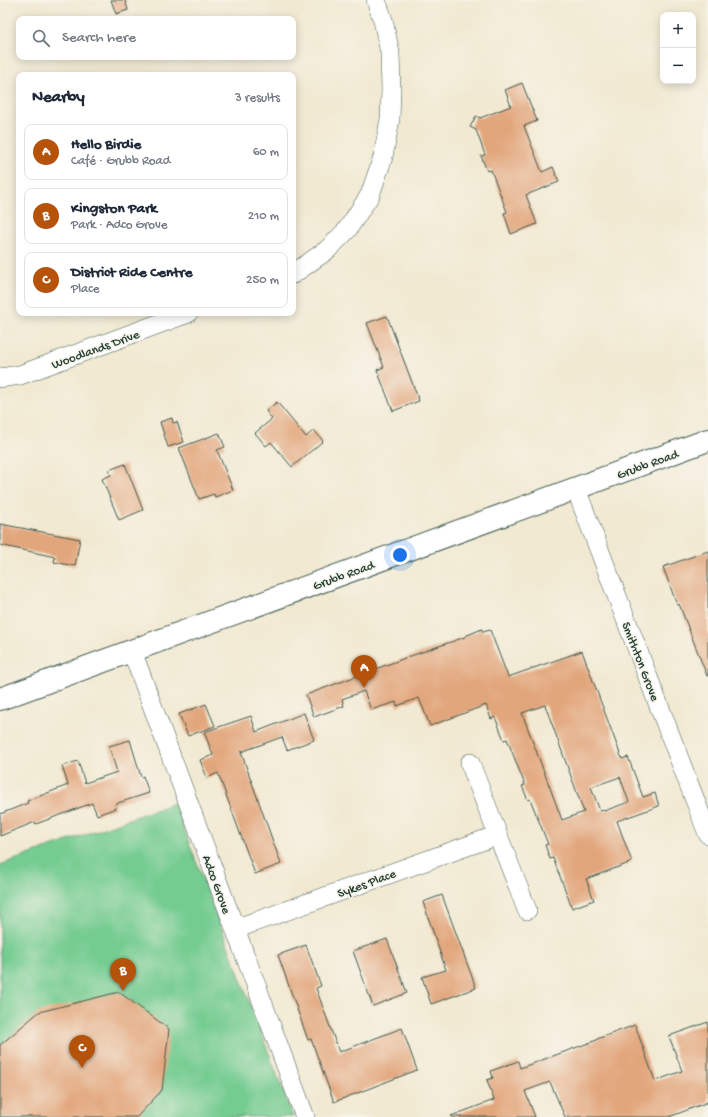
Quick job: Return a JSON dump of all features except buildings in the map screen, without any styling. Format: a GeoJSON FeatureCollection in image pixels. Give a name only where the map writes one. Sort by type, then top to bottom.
{"type":"FeatureCollection","features":[{"type":"Feature","properties":{"kind":"main road","name":"Grubb Road"},"geometry":{"type":"LineString","coordinates":[[0,699],[708,440]]}},
{"type":"Feature","properties":{"kind":"street"},"geometry":{"type":"LineString","coordinates":[[296,272],[327,250],[347,230],[370,195],[382,157],[390,119],[390,53],[383,20],[376,0]]}},
{"type":"Feature","properties":{"kind":"street","name":"Woodlands Drive"},"geometry":{"type":"LineString","coordinates":[[0,378],[20,375],[180,316]]}},
{"type":"Feature","properties":{"kind":"street","name":"Smithton Grove"},"geometry":{"type":"LineString","coordinates":[[576,489],[708,834]]}},
{"type":"Feature","properties":{"kind":"street","name":"Adco Grove"},"geometry":{"type":"LineString","coordinates":[[132,651],[305,1117]]}},
{"type":"Feature","properties":{"kind":"street"},"geometry":{"type":"LineString","coordinates":[[470,763],[527,910]]}},
{"type":"Feature","properties":{"kind":"street","name":"Sykes Place"},"geometry":{"type":"LineString","coordinates":[[235,929],[498,836]]}},
{"type":"Feature","properties":{"kind":"green space"},"geometry":{"type":"Polygon","coordinates":[[[174,803],[293,1117],[0,1117],[0,865],[174,803]]]}},
{"type":"Feature","properties":{"kind":"place","name":"Hello Birdie"},"geometry":{"type":"Point","coordinates":[364,688]}},
{"type":"Feature","properties":{"kind":"place","name":"Kingston Park"},"geometry":{"type":"Point","coordinates":[123,991]}},
{"type":"Feature","properties":{"kind":"place","name":"District Ride Centre"},"geometry":{"type":"Point","coordinates":[82,1068]}}]}
